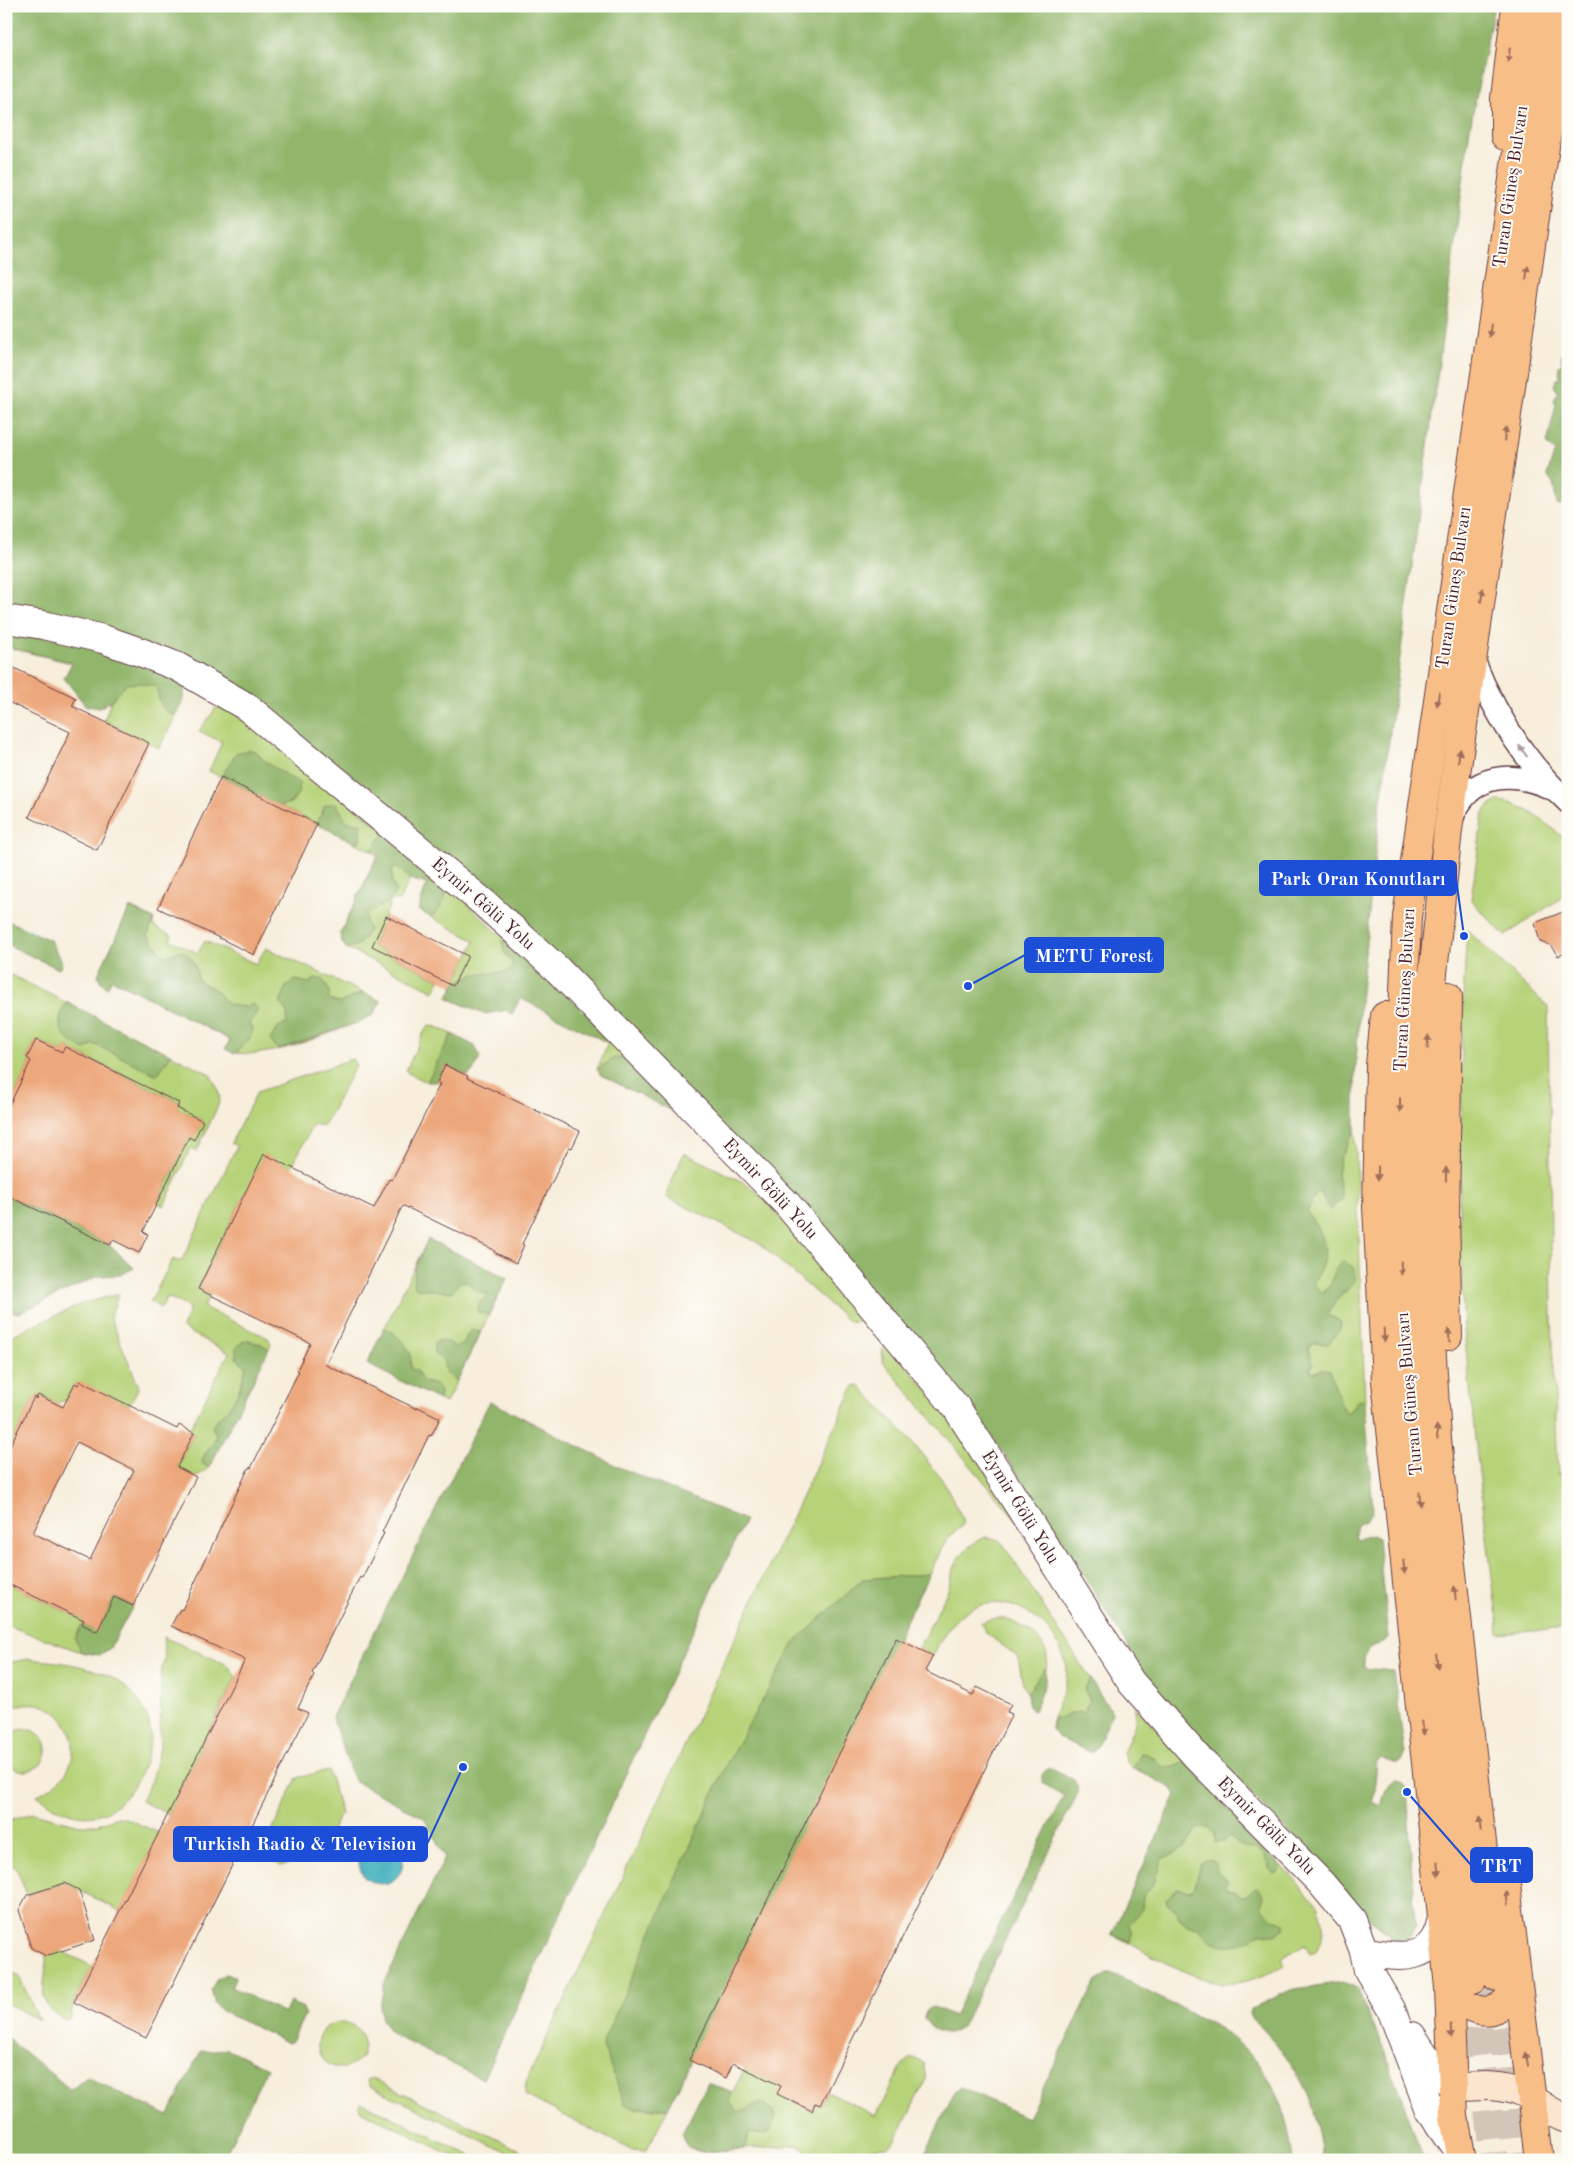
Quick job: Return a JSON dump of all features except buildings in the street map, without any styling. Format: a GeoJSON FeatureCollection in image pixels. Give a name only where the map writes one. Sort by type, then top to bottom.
{"type":"FeatureCollection","features":[{"type":"Feature","properties":{"kind":"main road"},"geometry":{"type":"LineString","coordinates":[[1514,161],[1505,136],[1504,120],[1516,6]]}},
{"type":"Feature","properties":{"kind":"main road","name":"Turan Güneş Bulvarı"},"geometry":{"type":"LineString","coordinates":[[1484,1982],[1407,1374],[1400,1216],[1400,1087],[1407,917],[1514,161],[1538,6]]}},
{"type":"Feature","properties":{"kind":"main road","name":"Turan Güneş Bulvarı"},"geometry":{"type":"LineString","coordinates":[[1484,1982],[1437,1439],[1424,1225],[1424,1097],[1438,926],[1449,824],[1565,6]]}},
{"type":"Feature","properties":{"kind":"main road"},"geometry":{"type":"LineString","coordinates":[[1542,165],[1568,102]]}},
{"type":"Feature","properties":{"kind":"main road"},"geometry":{"type":"LineString","coordinates":[[1407,917],[1390,984],[1384,1023],[1380,1065],[1378,1207],[1386,1381],[1442,1916],[1484,1982],[1533,2102],[1539,2160]]}},
{"type":"Feature","properties":{"kind":"main road"},"geometry":{"type":"LineString","coordinates":[[1464,2158],[1454,2117],[1454,2088],[1484,1982]]}},
{"type":"Feature","properties":{"kind":"main road"},"geometry":{"type":"LineString","coordinates":[[1454,2088],[1501,2087],[1516,2090],[1533,2102],[1568,2119]]}},
{"type":"Feature","properties":{"kind":"street","name":"Eymir Gölü Yolu"},"geometry":{"type":"LineString","coordinates":[[6,619],[77,633],[144,652],[178,667],[247,707],[484,903],[558,970],[786,1204],[887,1322],[956,1407],[1131,1682],[1197,1757],[1321,1883],[1352,1920],[1364,1951],[1368,1970],[1391,2009],[1430,2111],[1464,2158]]}},
{"type":"Feature","properties":{"kind":"street"},"geometry":{"type":"LineString","coordinates":[[1473,659],[1511,734],[1561,796]]}},
{"type":"Feature","properties":{"kind":"street"},"geometry":{"type":"LineString","coordinates":[[1449,824],[1466,793],[1490,779],[1521,779],[1561,796]]}},
{"type":"Feature","properties":{"kind":"street"},"geometry":{"type":"LineString","coordinates":[[1364,1951],[1387,1956],[1416,1954],[1435,1941],[1440,1929],[1442,1916]]}},
{"type":"Feature","properties":{"kind":"street"},"geometry":{"type":"LineString","coordinates":[[1364,1951],[1381,1967],[1390,1980],[1419,2048],[1454,2088]]}},
{"type":"Feature","properties":{"kind":"green space"},"geometry":{"type":"Polygon","coordinates":[[[6,6],[1494,6],[1470,128],[1379,816],[1360,1002],[1355,1078],[1355,1130],[1340,1159],[1337,1173],[1342,1199],[1330,1210],[1321,1192],[1316,1193],[1307,1212],[1319,1231],[1325,1246],[1323,1263],[1313,1283],[1323,1293],[1332,1283],[1335,1268],[1344,1261],[1355,1269],[1355,1281],[1341,1295],[1327,1315],[1341,1322],[1340,1329],[1328,1344],[1314,1343],[1308,1347],[1313,1363],[1310,1370],[1314,1373],[1322,1369],[1330,1370],[1342,1408],[1348,1413],[1357,1401],[1362,1400],[1365,1403],[1373,1511],[1367,1520],[1357,1525],[1355,1534],[1357,1539],[1372,1535],[1378,1538],[1388,1638],[1367,1652],[1364,1668],[1393,1671],[1405,1753],[1401,1762],[1397,1764],[1381,1758],[1377,1762],[1373,1802],[1381,1806],[1387,1787],[1396,1780],[1403,1783],[1407,1788],[1415,1926],[1412,1935],[1408,1939],[1400,1942],[1377,1926],[1215,1756],[1153,1687],[1068,1550],[970,1403],[622,1034],[214,686],[6,619],[6,6]]]}},
{"type":"Feature","properties":{"kind":"green space"},"geometry":{"type":"Polygon","coordinates":[[[1568,343],[1568,479],[1561,505],[1557,504],[1553,484],[1547,475],[1555,451],[1547,443],[1556,405],[1554,400],[1558,392],[1554,386],[1556,380],[1560,378],[1559,366],[1568,343]]]}},
{"type":"Feature","properties":{"kind":"green space"},"geometry":{"type":"Polygon","coordinates":[[[6,627],[144,659],[185,687],[182,705],[176,716],[167,712],[162,706],[156,687],[140,683],[126,684],[111,701],[99,708],[85,705],[64,678],[72,663],[6,647],[6,627]]]}},
{"type":"Feature","properties":{"kind":"green space"},"geometry":{"type":"Polygon","coordinates":[[[6,647],[144,659],[182,705],[159,748],[104,721],[111,701],[72,663],[6,647]]]}},
{"type":"Feature","properties":{"kind":"green space"},"geometry":{"type":"Polygon","coordinates":[[[226,706],[420,860],[617,1044],[676,1113],[601,1075],[597,1069],[608,1043],[599,1037],[520,998],[512,1014],[506,1010],[484,1014],[448,998],[475,941],[418,910],[427,884],[410,879],[399,901],[392,899],[372,946],[440,980],[434,991],[346,948],[342,942],[341,932],[378,854],[209,771],[222,742],[199,731],[216,708],[226,706]]]}},
{"type":"Feature","properties":{"kind":"green space"},"geometry":{"type":"Polygon","coordinates":[[[249,750],[256,751],[270,765],[299,783],[299,792],[291,803],[279,806],[221,777],[236,753],[249,750]]]}},
{"type":"Feature","properties":{"kind":"green space"},"geometry":{"type":"Polygon","coordinates":[[[1498,801],[1527,810],[1568,841],[1568,893],[1505,936],[1471,900],[1483,814],[1488,807],[1498,801]]]}},
{"type":"Feature","properties":{"kind":"green space"},"geometry":{"type":"Polygon","coordinates":[[[336,803],[346,821],[361,824],[361,836],[358,844],[317,824],[325,805],[336,803]]]}},
{"type":"Feature","properties":{"kind":"green space"},"geometry":{"type":"Polygon","coordinates":[[[386,831],[448,883],[445,898],[441,906],[431,917],[418,910],[427,884],[410,879],[397,867],[392,870],[392,881],[396,891],[393,896],[384,905],[367,913],[366,921],[369,929],[365,937],[358,945],[346,948],[342,942],[341,933],[378,855],[371,851],[386,831]]]}},
{"type":"Feature","properties":{"kind":"green space"},"geometry":{"type":"Polygon","coordinates":[[[130,907],[154,919],[153,926],[172,935],[170,940],[198,953],[205,941],[256,964],[266,948],[381,1001],[374,1014],[362,1021],[293,1046],[256,1053],[239,1053],[225,1049],[230,1040],[112,979],[107,988],[101,982],[98,975],[130,907]]]}},
{"type":"Feature","properties":{"kind":"green space"},"geometry":{"type":"Polygon","coordinates":[[[130,908],[154,919],[148,935],[165,957],[181,950],[194,963],[198,980],[217,991],[227,1004],[243,1007],[254,1004],[258,1010],[249,1024],[253,1030],[250,1038],[235,1054],[225,1049],[230,1040],[112,979],[107,988],[101,982],[98,975],[130,908]]]}},
{"type":"Feature","properties":{"kind":"green space"},"geometry":{"type":"Polygon","coordinates":[[[6,920],[50,940],[62,963],[59,969],[6,944],[6,920]]]}},
{"type":"Feature","properties":{"kind":"green space"},"geometry":{"type":"Polygon","coordinates":[[[1467,930],[1548,1007],[1552,1320],[1558,1475],[1568,1474],[1568,1628],[1499,1634],[1476,1448],[1464,1329],[1459,1220],[1463,999],[1467,930]]]}},
{"type":"Feature","properties":{"kind":"green space"},"geometry":{"type":"Polygon","coordinates":[[[509,939],[608,1035],[608,1043],[520,998],[512,1014],[506,1010],[484,1014],[448,998],[459,981],[466,977],[510,971],[513,964],[504,952],[502,941],[509,939]]]}},
{"type":"Feature","properties":{"kind":"green space"},"geometry":{"type":"Polygon","coordinates":[[[11,975],[210,1074],[218,1089],[220,1101],[197,1151],[190,1149],[164,1206],[158,1203],[189,1137],[193,1140],[203,1121],[177,1108],[179,1102],[65,1047],[62,1052],[36,1040],[27,1058],[31,1061],[6,1112],[6,984],[11,975]]]}},
{"type":"Feature","properties":{"kind":"green space"},"geometry":{"type":"Polygon","coordinates":[[[315,979],[322,979],[329,990],[329,1000],[339,1003],[363,993],[381,1001],[374,1014],[362,1021],[278,1050],[270,1040],[278,1027],[287,1024],[287,1012],[280,1003],[287,985],[296,980],[309,983],[315,979]]]}},
{"type":"Feature","properties":{"kind":"green space"},"geometry":{"type":"Polygon","coordinates":[[[66,1002],[171,1055],[157,1075],[94,1044],[85,1050],[70,1041],[62,1031],[60,1019],[66,1002]]]}},
{"type":"Feature","properties":{"kind":"green space"},"geometry":{"type":"Polygon","coordinates":[[[429,1026],[437,1027],[452,1034],[427,1082],[408,1073],[406,1070],[425,1030],[429,1026]]]}},
{"type":"Feature","properties":{"kind":"green space"},"geometry":{"type":"Polygon","coordinates":[[[452,1034],[475,1046],[480,1058],[468,1076],[446,1065],[437,1082],[427,1082],[452,1034]]]}},
{"type":"Feature","properties":{"kind":"green space"},"geometry":{"type":"Polygon","coordinates":[[[615,1058],[632,1059],[680,1106],[676,1113],[601,1075],[597,1069],[615,1058]]]}},
{"type":"Feature","properties":{"kind":"green space"},"geometry":{"type":"Polygon","coordinates":[[[352,1059],[356,1065],[324,1126],[313,1124],[291,1168],[264,1155],[198,1288],[210,1295],[203,1307],[268,1338],[271,1344],[209,1468],[196,1477],[177,1467],[194,1433],[189,1430],[229,1353],[182,1328],[190,1308],[168,1297],[161,1308],[150,1302],[173,1259],[181,1262],[237,1146],[231,1143],[257,1092],[352,1059]]]}},
{"type":"Feature","properties":{"kind":"green space"},"geometry":{"type":"Polygon","coordinates":[[[1355,1130],[1365,1403],[1362,1400],[1348,1414],[1342,1408],[1330,1370],[1322,1369],[1314,1373],[1310,1370],[1313,1363],[1308,1347],[1314,1343],[1328,1344],[1337,1319],[1327,1315],[1341,1295],[1349,1289],[1335,1268],[1332,1283],[1323,1294],[1312,1284],[1325,1258],[1307,1212],[1316,1193],[1321,1192],[1326,1206],[1342,1199],[1337,1173],[1340,1159],[1355,1130]]]}},
{"type":"Feature","properties":{"kind":"green space"},"geometry":{"type":"Polygon","coordinates":[[[684,1153],[747,1184],[759,1193],[866,1318],[854,1322],[847,1320],[759,1243],[668,1198],[666,1194],[684,1153]]]}},
{"type":"Feature","properties":{"kind":"green space"},"geometry":{"type":"Polygon","coordinates":[[[6,1195],[110,1245],[134,1268],[121,1275],[98,1276],[19,1313],[6,1311],[6,1195]]]}},
{"type":"Feature","properties":{"kind":"green space"},"geometry":{"type":"Polygon","coordinates":[[[428,1239],[507,1278],[446,1403],[367,1364],[428,1239]]]}},
{"type":"Feature","properties":{"kind":"green space"},"geometry":{"type":"Polygon","coordinates":[[[428,1239],[507,1278],[489,1315],[478,1312],[477,1306],[488,1294],[476,1291],[466,1281],[458,1283],[452,1292],[419,1289],[414,1285],[415,1267],[428,1239]]]}},
{"type":"Feature","properties":{"kind":"green space"},"geometry":{"type":"Polygon","coordinates":[[[119,1294],[110,1317],[139,1387],[129,1405],[75,1383],[67,1400],[56,1403],[38,1395],[36,1399],[34,1398],[6,1454],[6,1338],[81,1304],[119,1294]]]}},
{"type":"Feature","properties":{"kind":"green space"},"geometry":{"type":"Polygon","coordinates":[[[384,1328],[396,1335],[406,1345],[411,1355],[411,1369],[417,1371],[422,1381],[439,1388],[439,1400],[367,1364],[384,1328]]]}},
{"type":"Feature","properties":{"kind":"green space"},"geometry":{"type":"Polygon","coordinates":[[[473,1330],[481,1332],[457,1381],[446,1372],[443,1360],[434,1353],[434,1344],[439,1340],[451,1343],[455,1347],[464,1343],[468,1333],[473,1330]]]}},
{"type":"Feature","properties":{"kind":"green space"},"geometry":{"type":"Polygon","coordinates":[[[244,1340],[261,1344],[269,1349],[209,1468],[202,1463],[204,1455],[214,1442],[216,1434],[212,1427],[235,1399],[246,1366],[236,1358],[236,1348],[244,1340]]]}},
{"type":"Feature","properties":{"kind":"green space"},"geometry":{"type":"Polygon","coordinates":[[[887,1343],[955,1422],[1020,1524],[883,1362],[882,1350],[887,1343]]]}},
{"type":"Feature","properties":{"kind":"green space"},"geometry":{"type":"Polygon","coordinates":[[[854,1386],[860,1386],[912,1442],[944,1482],[964,1521],[962,1526],[947,1539],[929,1574],[863,1579],[634,2108],[668,2108],[646,2151],[631,2150],[525,2095],[526,2082],[854,1386]]]}},
{"type":"Feature","properties":{"kind":"green space"},"geometry":{"type":"Polygon","coordinates":[[[490,1401],[621,1468],[745,1520],[483,2079],[395,2036],[388,2030],[382,2019],[380,2008],[384,1984],[445,1857],[424,1818],[354,1781],[332,1717],[490,1401]]]}},
{"type":"Feature","properties":{"kind":"green space"},"geometry":{"type":"Polygon","coordinates":[[[985,1537],[999,1540],[1003,1544],[1112,1713],[1093,1751],[1089,1752],[1058,1737],[1051,1729],[1054,1714],[1065,1684],[1066,1666],[1061,1650],[1052,1636],[1041,1623],[1027,1613],[1012,1606],[996,1603],[980,1605],[964,1613],[949,1627],[933,1656],[918,1649],[949,1588],[953,1571],[960,1557],[971,1545],[985,1537]]]}},
{"type":"Feature","properties":{"kind":"green space"},"geometry":{"type":"Polygon","coordinates":[[[929,1574],[668,2108],[634,2108],[625,2104],[602,2044],[727,1763],[795,1642],[863,1579],[929,1574]]]}},
{"type":"Feature","properties":{"kind":"green space"},"geometry":{"type":"Polygon","coordinates":[[[6,1583],[84,1620],[82,1624],[97,1631],[133,1606],[110,1648],[100,1655],[81,1652],[6,1625],[6,1583]]]}},
{"type":"Feature","properties":{"kind":"green space"},"geometry":{"type":"Polygon","coordinates":[[[114,1597],[133,1606],[110,1648],[100,1655],[81,1652],[75,1639],[82,1624],[97,1631],[114,1597]]]}},
{"type":"Feature","properties":{"kind":"green space"},"geometry":{"type":"Polygon","coordinates":[[[1000,1618],[1026,1629],[1034,1635],[1045,1650],[1047,1659],[1045,1671],[1027,1693],[1023,1685],[1018,1657],[986,1633],[981,1623],[990,1619],[1000,1618]]]}},
{"type":"Feature","properties":{"kind":"green space"},"geometry":{"type":"Polygon","coordinates":[[[163,1637],[228,1665],[236,1677],[168,1814],[141,1801],[151,1781],[160,1747],[161,1672],[165,1659],[163,1637]]]}},
{"type":"Feature","properties":{"kind":"green space"},"geometry":{"type":"Polygon","coordinates":[[[29,1659],[75,1665],[97,1671],[118,1681],[128,1689],[144,1711],[150,1729],[149,1748],[145,1761],[132,1788],[121,1801],[109,1810],[96,1815],[83,1816],[68,1813],[37,1795],[58,1782],[70,1765],[73,1747],[69,1730],[59,1715],[44,1706],[26,1704],[6,1711],[6,1663],[29,1659]]]}},
{"type":"Feature","properties":{"kind":"green space"},"geometry":{"type":"Polygon","coordinates":[[[1046,1667],[1045,1682],[1034,1711],[1028,1707],[1027,1693],[1046,1667]]]}},
{"type":"Feature","properties":{"kind":"green space"},"geometry":{"type":"Polygon","coordinates":[[[1090,1679],[1112,1713],[1097,1747],[1089,1752],[1058,1737],[1051,1729],[1054,1717],[1059,1719],[1069,1713],[1083,1712],[1090,1701],[1084,1688],[1090,1679]]]}},
{"type":"Feature","properties":{"kind":"green space"},"geometry":{"type":"Polygon","coordinates":[[[1135,1706],[1318,1905],[1323,1930],[1320,1942],[1313,1953],[1310,1954],[1305,1945],[1281,1958],[1284,1966],[1249,1980],[1237,1983],[1222,1983],[1190,1974],[1112,1934],[1176,1795],[1166,1784],[1132,1768],[1126,1761],[1123,1753],[1135,1724],[1135,1706]]]}},
{"type":"Feature","properties":{"kind":"green space"},"geometry":{"type":"Polygon","coordinates":[[[25,1729],[40,1735],[46,1750],[40,1765],[25,1771],[10,1765],[4,1750],[10,1735],[25,1729]]]}},
{"type":"Feature","properties":{"kind":"green space"},"geometry":{"type":"Polygon","coordinates":[[[1141,1753],[1148,1755],[1164,1767],[1169,1768],[1186,1762],[1283,1867],[1277,1873],[1273,1873],[1261,1852],[1238,1844],[1230,1836],[1224,1842],[1215,1843],[1215,1834],[1209,1827],[1199,1827],[1184,1848],[1162,1859],[1153,1886],[1143,1896],[1142,1909],[1129,1925],[1132,1933],[1130,1942],[1112,1934],[1176,1795],[1172,1788],[1133,1768],[1141,1753]]]}},
{"type":"Feature","properties":{"kind":"green space"},"geometry":{"type":"Polygon","coordinates":[[[1049,1768],[1074,1780],[1078,1789],[1077,1795],[962,2027],[946,2033],[936,2030],[924,2018],[927,2009],[931,2006],[954,2016],[1064,1796],[1042,1783],[1042,1774],[1049,1768]]]}},
{"type":"Feature","properties":{"kind":"green space"},"geometry":{"type":"Polygon","coordinates":[[[328,1770],[341,1813],[320,1853],[281,1866],[262,1852],[297,1778],[328,1770]]]}},
{"type":"Feature","properties":{"kind":"green space"},"geometry":{"type":"Polygon","coordinates":[[[33,1813],[80,1825],[95,1825],[118,1817],[125,1818],[159,1833],[120,1911],[65,1883],[27,1895],[16,1867],[6,1863],[6,1821],[33,1813]]]}},
{"type":"Feature","properties":{"kind":"green space"},"geometry":{"type":"Polygon","coordinates":[[[1206,1860],[1213,1862],[1218,1873],[1228,1881],[1226,1886],[1228,1890],[1245,1896],[1256,1888],[1261,1890],[1264,1897],[1262,1907],[1272,1918],[1284,1923],[1284,1929],[1276,1935],[1261,1932],[1244,1942],[1224,1945],[1208,1938],[1199,1928],[1189,1927],[1179,1919],[1179,1911],[1167,1904],[1166,1900],[1177,1888],[1189,1891],[1194,1889],[1201,1863],[1206,1860]]]}},
{"type":"Feature","properties":{"kind":"green space"},"geometry":{"type":"Polygon","coordinates":[[[61,1951],[92,1966],[74,2002],[71,2018],[66,2020],[48,2008],[44,1992],[46,1956],[61,1951]]]}},
{"type":"Feature","properties":{"kind":"green space"},"geometry":{"type":"Polygon","coordinates":[[[6,1973],[14,1973],[19,1976],[39,2020],[6,2003],[6,1973]]]}},
{"type":"Feature","properties":{"kind":"green space"},"geometry":{"type":"Polygon","coordinates":[[[225,1974],[236,1976],[231,1987],[285,2013],[290,2002],[303,2008],[305,2014],[292,2041],[288,2043],[221,2011],[215,2004],[211,1989],[217,1979],[225,1974]]]}},
{"type":"Feature","properties":{"kind":"green space"},"geometry":{"type":"Polygon","coordinates":[[[1108,1974],[1113,1974],[1217,2027],[1249,2053],[1271,2084],[1279,2101],[1290,2139],[1293,2160],[922,2160],[954,2093],[961,2087],[1028,2118],[1096,1981],[1108,1974]]]}},
{"type":"Feature","properties":{"kind":"green space"},"geometry":{"type":"Polygon","coordinates":[[[1344,1982],[1357,1988],[1385,2052],[1424,2160],[1323,2160],[1315,2116],[1302,2082],[1281,2050],[1251,2018],[1252,2008],[1294,1989],[1344,1982]]]}},
{"type":"Feature","properties":{"kind":"green space"},"geometry":{"type":"Polygon","coordinates":[[[336,2022],[346,2022],[360,2032],[364,2045],[360,2058],[354,2064],[346,2068],[336,2068],[322,2058],[318,2050],[318,2040],[328,2026],[336,2022]]]}},
{"type":"Feature","properties":{"kind":"green space"},"geometry":{"type":"Polygon","coordinates":[[[6,2037],[71,2090],[87,2077],[168,2116],[201,2051],[228,2049],[267,2068],[223,2160],[6,2160],[6,2037]]]}},
{"type":"Feature","properties":{"kind":"green space"},"geometry":{"type":"Polygon","coordinates":[[[911,2058],[918,2059],[923,2063],[926,2078],[896,2140],[887,2147],[814,2154],[799,2145],[702,2152],[689,2147],[684,2142],[682,2134],[708,2083],[732,2093],[745,2068],[781,2086],[812,2110],[815,2103],[821,2105],[827,2091],[876,2116],[900,2069],[911,2058]]]}},
{"type":"Feature","properties":{"kind":"green space"},"geometry":{"type":"Polygon","coordinates":[[[372,2078],[540,2160],[522,2160],[370,2086],[367,2080],[372,2078]]]}},
{"type":"Feature","properties":{"kind":"green space"},"geometry":{"type":"Polygon","coordinates":[[[708,2083],[732,2093],[730,2101],[737,2111],[744,2111],[761,2103],[774,2112],[776,2117],[770,2131],[764,2134],[749,2132],[746,2148],[702,2152],[687,2146],[682,2134],[708,2083]]]}},
{"type":"Feature","properties":{"kind":"green space"},"geometry":{"type":"Polygon","coordinates":[[[361,2103],[480,2160],[461,2160],[362,2111],[359,2108],[361,2103]]]}},
{"type":"Feature","properties":{"kind":"water"},"geometry":{"type":"Polygon","coordinates":[[[385,1840],[397,1846],[402,1853],[402,1871],[397,1878],[390,1883],[377,1884],[369,1881],[362,1874],[359,1858],[362,1850],[369,1843],[385,1840]]]}},
{"type":"Feature","properties":{"kind":"tunnel"},"geometry":{"type":"LineString","coordinates":[[1497,1985],[1517,2160]]}},
{"type":"Feature","properties":{"kind":"tunnel"},"geometry":{"type":"LineString","coordinates":[[1473,1986],[1494,2160]]}},
{"type":"Feature","properties":{"kind":"place","name":"Park Oran Konutları"},"geometry":{"type":"Point","coordinates":[1464,936]}},
{"type":"Feature","properties":{"kind":"place","name":"METU Forest"},"geometry":{"type":"Point","coordinates":[968,986]}},
{"type":"Feature","properties":{"kind":"place","name":"Turkish Radio & Television"},"geometry":{"type":"Point","coordinates":[463,1767]}},
{"type":"Feature","properties":{"kind":"place","name":"TRT"},"geometry":{"type":"Point","coordinates":[1407,1792]}}]}
